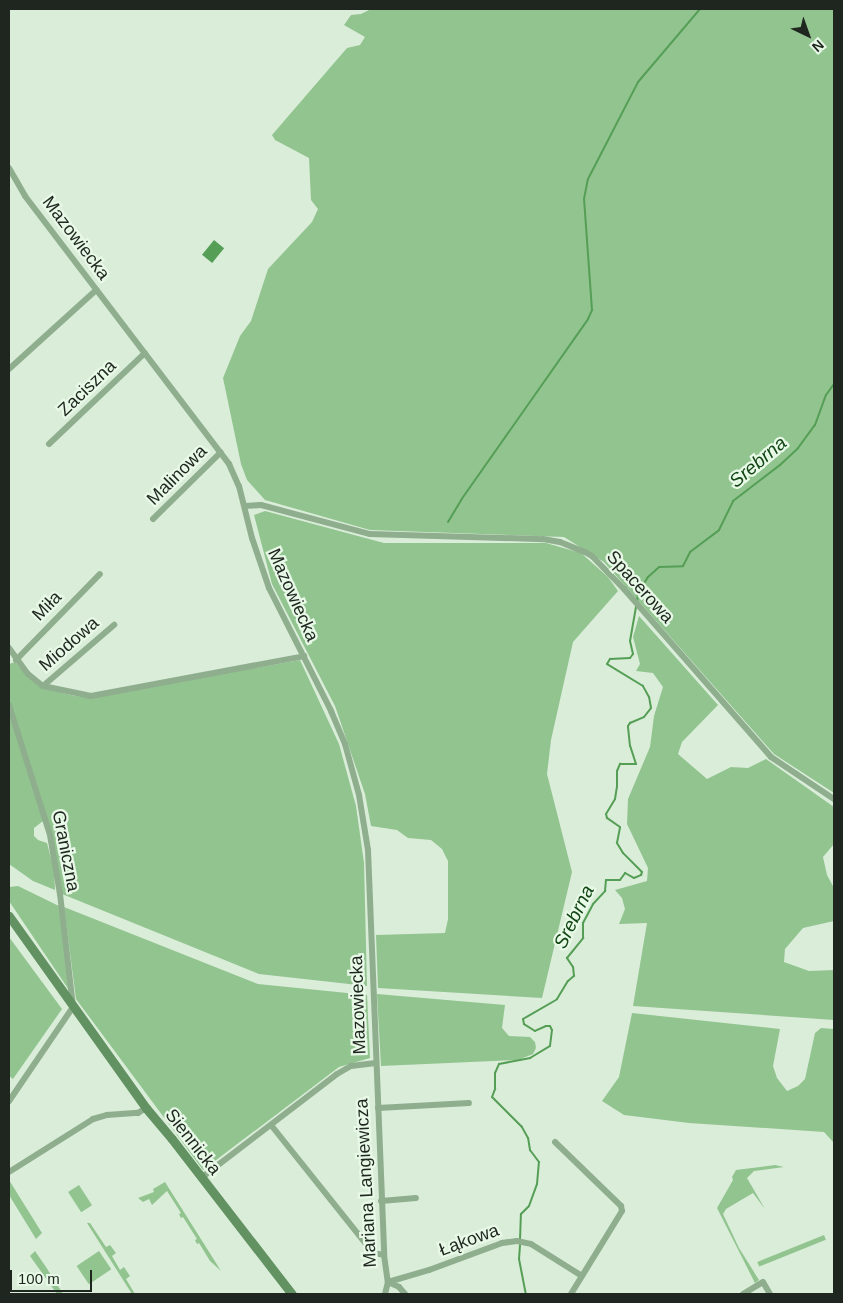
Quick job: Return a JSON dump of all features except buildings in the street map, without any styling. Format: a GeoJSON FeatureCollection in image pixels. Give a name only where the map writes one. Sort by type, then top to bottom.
{"type":"FeatureCollection","features":[{"type":"Feature","properties":{"kind":"main road","name":"Siennicka"},"geometry":{"type":"LineString","coordinates":[[9,916],[146,1108],[292,1294]]}},
{"type":"Feature","properties":{"kind":"street","name":"Mazowiecka"},"geometry":{"type":"LineString","coordinates":[[9,168],[25,196],[221,452],[234,473],[245,506],[252,538],[269,588],[338,727],[359,795],[368,850],[376,1066]]}},
{"type":"Feature","properties":{"kind":"street"},"geometry":{"type":"LineString","coordinates":[[9,369],[96,290]]}},
{"type":"Feature","properties":{"kind":"street","name":"Zaciszna"},"geometry":{"type":"LineString","coordinates":[[50,444],[145,353]]}},
{"type":"Feature","properties":{"kind":"street","name":"Malinowa"},"geometry":{"type":"LineString","coordinates":[[153,519],[221,452]]}},
{"type":"Feature","properties":{"kind":"street","name":"Spacerowa"},"geometry":{"type":"LineString","coordinates":[[245,506],[260,505],[370,534],[543,539],[560,542],[592,556],[772,757],[834,799]]}},
{"type":"Feature","properties":{"kind":"street","name":"Miła"},"geometry":{"type":"LineString","coordinates":[[16,660],[100,574]]}},
{"type":"Feature","properties":{"kind":"street","name":"Miodowa"},"geometry":{"type":"LineString","coordinates":[[43,686],[114,626]]}},
{"type":"Feature","properties":{"kind":"street"},"geometry":{"type":"LineString","coordinates":[[9,648],[28,674],[43,686],[91,696],[304,656]]}},
{"type":"Feature","properties":{"kind":"street","name":"Graniczna"},"geometry":{"type":"LineString","coordinates":[[9,704],[50,835],[60,894],[73,1007]]}},
{"type":"Feature","properties":{"kind":"street"},"geometry":{"type":"LineString","coordinates":[[9,1101],[73,1007]]}},
{"type":"Feature","properties":{"kind":"street"},"geometry":{"type":"LineString","coordinates":[[201,1178],[350,1066],[376,1066]]}},
{"type":"Feature","properties":{"kind":"street","name":"Mariana Langiewicza"},"geometry":{"type":"LineString","coordinates":[[376,1066],[381,1201],[384,1255],[388,1282],[385,1294]]}},
{"type":"Feature","properties":{"kind":"street"},"geometry":{"type":"LineString","coordinates":[[378,1108],[469,1103]]}},
{"type":"Feature","properties":{"kind":"street"},"geometry":{"type":"LineString","coordinates":[[9,1172],[90,1120],[107,1115],[138,1113],[146,1108]]}},
{"type":"Feature","properties":{"kind":"street"},"geometry":{"type":"LineString","coordinates":[[271,1125],[373,1254],[384,1255]]}},
{"type":"Feature","properties":{"kind":"street"},"geometry":{"type":"LineString","coordinates":[[555,1142],[622,1208],[622,1213],[571,1294]]}},
{"type":"Feature","properties":{"kind":"street"},"geometry":{"type":"LineString","coordinates":[[381,1201],[416,1198]]}},
{"type":"Feature","properties":{"kind":"street","name":"Łąkowa"},"geometry":{"type":"LineString","coordinates":[[388,1282],[512,1241],[526,1242],[582,1276]]}},
{"type":"Feature","properties":{"kind":"street"},"geometry":{"type":"LineString","coordinates":[[388,1282],[399,1287],[405,1294]]}},
{"type":"Feature","properties":{"kind":"street"},"geometry":{"type":"LineString","coordinates":[[742,1294],[763,1282],[770,1294]]}},
{"type":"Feature","properties":{"kind":"shaded area"},"geometry":{"type":"Polygon","coordinates":[[[371,9],[834,9],[834,793],[774,754],[604,562],[564,537],[370,530],[265,500],[247,480],[241,464],[223,378],[240,336],[251,321],[268,269],[312,222],[318,209],[311,200],[309,158],[275,140],[272,135],[347,48],[360,45],[365,37],[344,25],[351,15],[361,14],[371,9]]]}},
{"type":"Feature","properties":{"kind":"shaded area"},"geometry":{"type":"Polygon","coordinates":[[[214,240],[224,248],[212,263],[202,255],[214,240]]]}},
{"type":"Feature","properties":{"kind":"shaded area"},"geometry":{"type":"Polygon","coordinates":[[[265,511],[384,543],[546,543],[581,553],[608,577],[618,591],[573,642],[551,740],[547,774],[572,872],[542,998],[378,988],[376,935],[445,933],[448,919],[448,861],[442,849],[431,840],[408,838],[397,830],[371,826],[365,794],[335,706],[272,584],[254,515],[265,511]]]}},
{"type":"Feature","properties":{"kind":"shaded area"},"geometry":{"type":"Polygon","coordinates":[[[639,616],[718,705],[682,742],[678,754],[707,779],[731,767],[748,768],[766,759],[834,807],[834,844],[823,857],[827,875],[834,888],[834,921],[803,928],[785,949],[784,962],[809,971],[834,970],[834,1020],[633,1006],[647,923],[619,924],[625,909],[622,898],[615,890],[647,881],[648,868],[627,824],[628,799],[650,747],[654,716],[663,687],[653,673],[636,671],[640,664],[633,637],[639,616]]]}},
{"type":"Feature","properties":{"kind":"shaded area"},"geometry":{"type":"Polygon","coordinates":[[[300,660],[339,744],[356,806],[364,863],[367,986],[259,974],[62,894],[46,815],[9,702],[9,664],[15,662],[26,675],[46,689],[75,696],[92,697],[300,660]]]}},
{"type":"Feature","properties":{"kind":"shaded area"},"geometry":{"type":"Polygon","coordinates":[[[9,711],[43,821],[34,828],[34,836],[38,840],[47,843],[54,870],[55,890],[33,881],[9,864],[9,711]]]}},
{"type":"Feature","properties":{"kind":"shaded area"},"geometry":{"type":"Polygon","coordinates":[[[18,886],[59,906],[69,990],[9,901],[9,887],[18,886]]]}},
{"type":"Feature","properties":{"kind":"shaded area"},"geometry":{"type":"Polygon","coordinates":[[[64,907],[258,984],[367,995],[370,1058],[339,1067],[203,1170],[76,999],[64,907]]]}},
{"type":"Feature","properties":{"kind":"shaded area"},"geometry":{"type":"Polygon","coordinates":[[[9,937],[62,1009],[13,1079],[9,1076],[9,937]]]}},
{"type":"Feature","properties":{"kind":"shaded area"},"geometry":{"type":"Polygon","coordinates":[[[377,994],[505,1005],[502,1028],[509,1036],[530,1037],[535,1042],[536,1048],[533,1054],[518,1060],[381,1066],[377,994]]]}},
{"type":"Feature","properties":{"kind":"shaded area"},"geometry":{"type":"Polygon","coordinates":[[[632,1013],[780,1029],[773,1066],[777,1078],[787,1091],[798,1086],[805,1079],[815,1033],[821,1028],[834,1029],[834,1143],[824,1132],[689,1123],[624,1115],[602,1101],[619,1077],[632,1013]]]}},
{"type":"Feature","properties":{"kind":"shaded area"},"geometry":{"type":"Polygon","coordinates":[[[775,1165],[784,1167],[754,1171],[747,1178],[765,1209],[753,1193],[726,1209],[723,1214],[739,1248],[759,1280],[755,1283],[717,1208],[733,1180],[732,1177],[736,1170],[775,1165]]]}},
{"type":"Feature","properties":{"kind":"shaded area"},"geometry":{"type":"Polygon","coordinates":[[[9,1180],[42,1233],[36,1239],[9,1195],[9,1180]]]}},
{"type":"Feature","properties":{"kind":"shaded area"},"geometry":{"type":"Polygon","coordinates":[[[165,1182],[221,1271],[210,1261],[199,1243],[197,1244],[195,1240],[197,1239],[183,1217],[181,1218],[179,1214],[181,1213],[167,1191],[152,1205],[149,1199],[143,1202],[138,1198],[154,1192],[153,1189],[165,1182]]]}},
{"type":"Feature","properties":{"kind":"shaded area"},"geometry":{"type":"Polygon","coordinates":[[[79,1185],[92,1205],[81,1212],[68,1192],[79,1185]]]}},
{"type":"Feature","properties":{"kind":"shaded area"},"geometry":{"type":"Polygon","coordinates":[[[87,1223],[90,1223],[106,1247],[110,1245],[116,1253],[112,1256],[120,1270],[124,1267],[130,1276],[126,1279],[135,1294],[132,1294],[87,1223]]]}},
{"type":"Feature","properties":{"kind":"shaded area"},"geometry":{"type":"Polygon","coordinates":[[[824,1235],[826,1240],[759,1267],[757,1262],[824,1235]]]}},
{"type":"Feature","properties":{"kind":"shaded area"},"geometry":{"type":"Polygon","coordinates":[[[35,1251],[63,1294],[57,1294],[30,1256],[35,1251]]]}},
{"type":"Feature","properties":{"kind":"shaded area"},"geometry":{"type":"Polygon","coordinates":[[[99,1251],[111,1269],[89,1284],[77,1266],[99,1251]]]}},
{"type":"Feature","properties":{"kind":"waterway"},"geometry":{"type":"LineString","coordinates":[[448,522],[461,500],[588,319],[592,310],[584,199],[588,179],[638,82],[700,9]]}},
{"type":"Feature","properties":{"kind":"waterway","name":"Srebrna"},"geometry":{"type":"LineString","coordinates":[[637,602],[638,593],[648,577],[659,567],[683,566],[690,552],[719,530],[733,501],[780,465],[798,448],[815,425],[826,395],[834,384]]}},
{"type":"Feature","properties":{"kind":"waterway","name":"Srebrna"},"geometry":{"type":"LineString","coordinates":[[520,1240],[521,1214],[529,1206],[537,1184],[539,1162],[530,1150],[528,1138],[522,1127],[492,1097],[495,1089],[495,1073],[499,1064],[530,1058],[550,1046],[552,1030],[550,1026],[535,1031],[524,1024],[523,1019],[557,999],[568,981],[574,976],[573,967],[567,958],[583,938],[583,923],[593,904],[605,891],[606,880],[620,880],[625,873],[634,878],[641,875],[642,872],[623,853],[617,843],[620,827],[607,818],[606,814],[615,799],[617,771],[620,764],[636,764],[630,746],[628,726],[630,723],[644,717],[651,708],[649,697],[643,686],[607,664],[610,659],[630,658],[633,654],[630,641],[636,606]]}},
{"type":"Feature","properties":{"kind":"waterway","name":"Srebrna"},"geometry":{"type":"LineString","coordinates":[[520,1245],[519,1259],[526,1294]]}}]}
